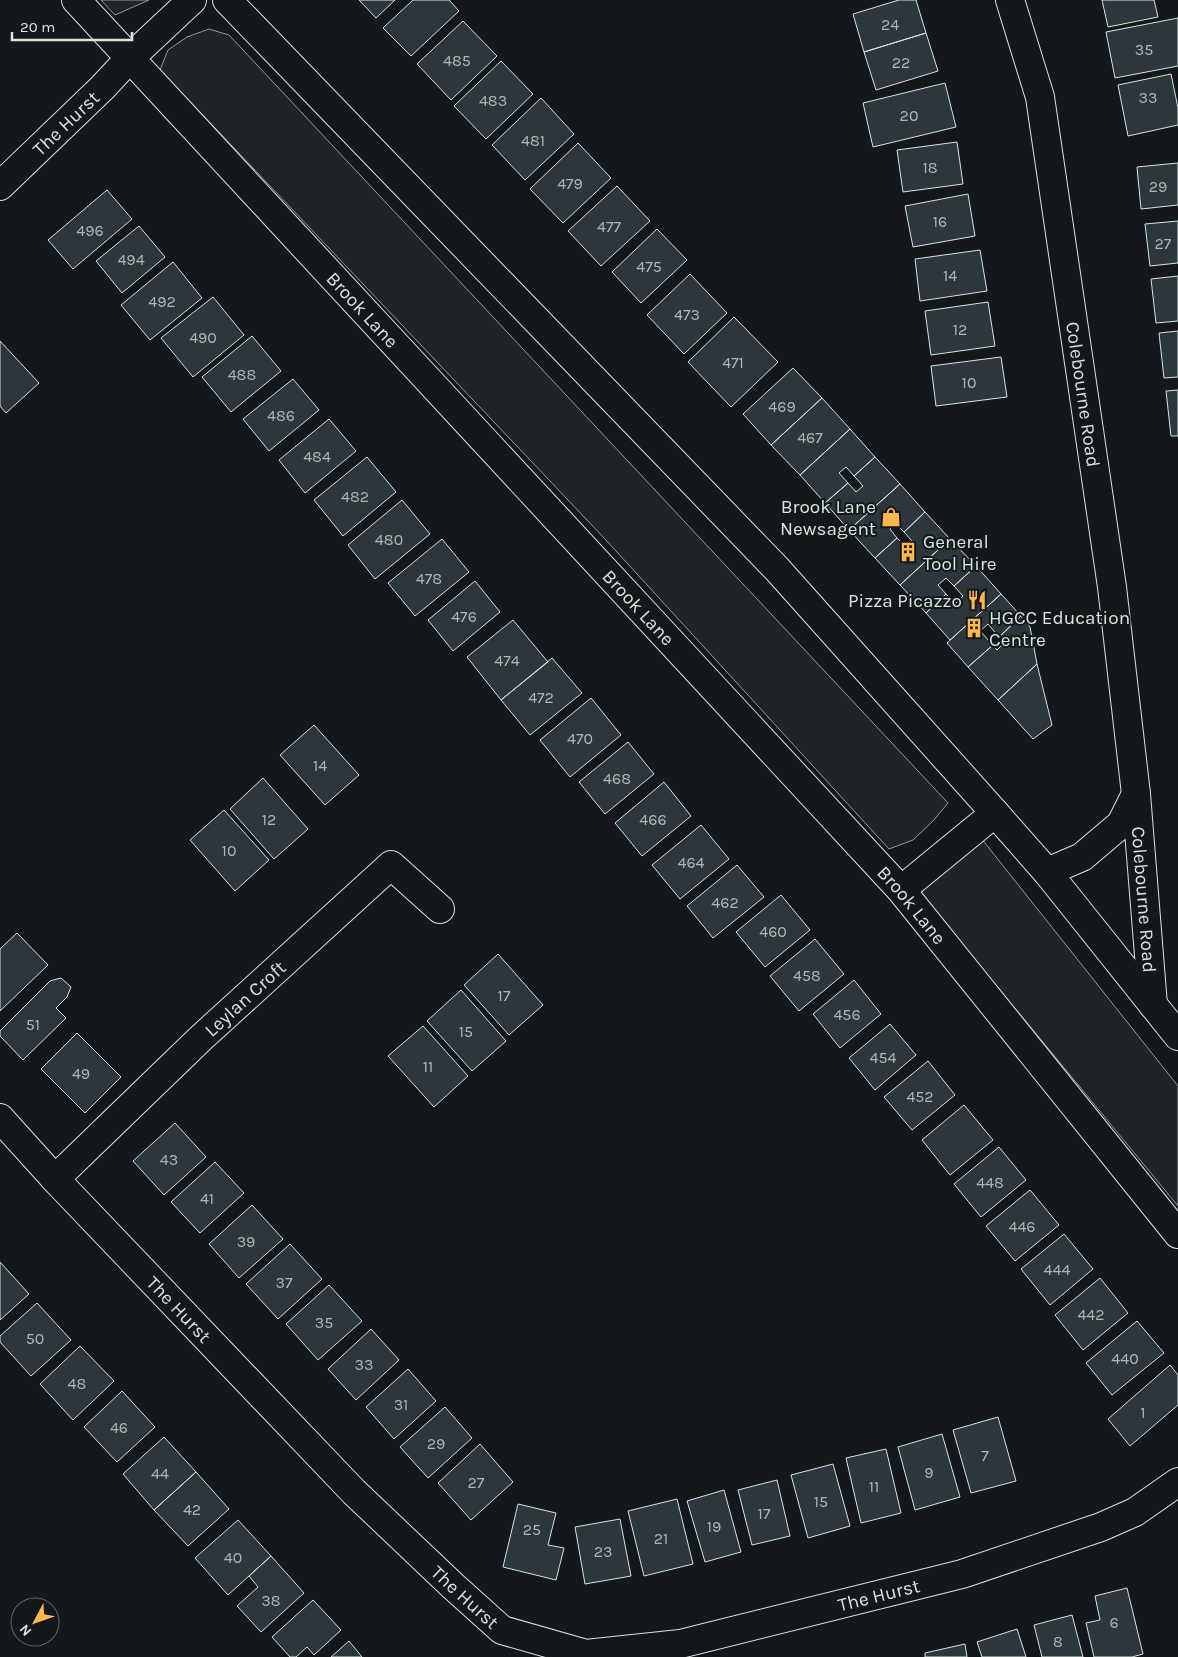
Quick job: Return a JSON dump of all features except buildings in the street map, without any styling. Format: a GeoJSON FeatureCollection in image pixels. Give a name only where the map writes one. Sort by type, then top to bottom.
{"type":"FeatureCollection","features":[{"type":"Feature","properties":{"kind":"main road","name":"Brook Lane"},"geometry":{"type":"LineString","coordinates":[[76,0],[901,890],[1178,1234]]}},
{"type":"Feature","properties":{"kind":"main road","name":"The Hurst"},"geometry":{"type":"LineString","coordinates":[[0,186],[192,0]]}},
{"type":"Feature","properties":{"kind":"main road"},"geometry":{"type":"LineString","coordinates":[[227,0],[776,569],[996,813],[1178,1036]]}},
{"type":"Feature","properties":{"kind":"main road","name":"Colebourne Road"},"geometry":{"type":"LineString","coordinates":[[1010,0],[1040,97],[1112,587],[1136,794],[1153,1005]]}},
{"type":"Feature","properties":{"kind":"main road","name":"Colebourne Road"},"geometry":{"type":"LineString","coordinates":[[1046,872],[1082,857],[1121,824],[1136,794]]}},
{"type":"Feature","properties":{"kind":"main road"},"geometry":{"type":"LineString","coordinates":[[901,890],[996,813]]}},
{"type":"Feature","properties":{"kind":"main road","name":"Leylan Croft"},"geometry":{"type":"LineString","coordinates":[[55,1179],[201,1038],[391,865],[440,910]]}},
{"type":"Feature","properties":{"kind":"main road","name":"The Hurst"},"geometry":{"type":"LineString","coordinates":[[0,1118],[55,1179],[354,1492],[502,1630],[586,1654],[680,1644],[962,1574],[1101,1527],[1135,1512],[1178,1482]]}},
{"type":"Feature","properties":{"kind":"shaded area"},"geometry":{"type":"Polygon","coordinates":[[[101,0],[149,0],[115,15],[101,0]]]}},
{"type":"Feature","properties":{"kind":"shaded area"},"geometry":{"type":"Polygon","coordinates":[[[209,29],[229,35],[948,803],[913,840],[889,849],[605,539],[160,70],[168,50],[187,37],[209,29]]]}},
{"type":"Feature","properties":{"kind":"shaded area"},"geometry":{"type":"Polygon","coordinates":[[[981,838],[1178,1086],[1178,1206],[921,894],[925,885],[981,838]]]}},
{"type":"Feature","properties":{"kind":"place","name":"Brook Lane Newsagent"},"geometry":{"type":"Point","coordinates":[891,517]}},
{"type":"Feature","properties":{"kind":"place","name":"General Tool Hire"},"geometry":{"type":"Point","coordinates":[908,552]}},
{"type":"Feature","properties":{"kind":"place","name":"Pizza Picazzo"},"geometry":{"type":"Point","coordinates":[977,600]}},
{"type":"Feature","properties":{"kind":"place","name":"HGCC Education Centre"},"geometry":{"type":"Point","coordinates":[974,628]}}]}
